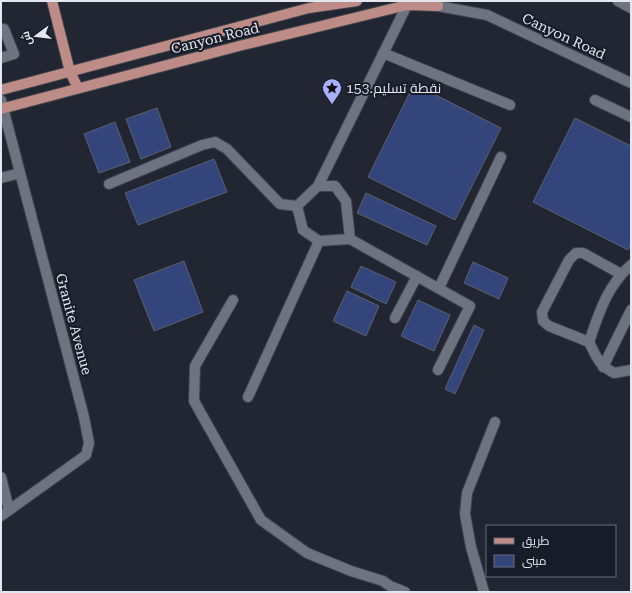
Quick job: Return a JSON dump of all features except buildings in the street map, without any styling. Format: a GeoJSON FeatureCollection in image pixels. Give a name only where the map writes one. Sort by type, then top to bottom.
{"type":"FeatureCollection","features":[{"type":"Feature","properties":{"kind":"main road"},"geometry":{"type":"LineString","coordinates":[[52,1],[70,72],[78,88]]}},
{"type":"Feature","properties":{"kind":"main road","name":"Canyon Road"},"geometry":{"type":"LineString","coordinates":[[1,90],[309,8],[357,1]]}},
{"type":"Feature","properties":{"kind":"main road","name":"Canyon Road"},"geometry":{"type":"LineString","coordinates":[[424,1],[438,6]]}},
{"type":"Feature","properties":{"kind":"main road","name":"Canyon Road"},"geometry":{"type":"LineString","coordinates":[[2,106],[78,88],[408,3],[438,6]]}},
{"type":"Feature","properties":{"kind":"street"},"geometry":{"type":"LineString","coordinates":[[618,1],[631,8]]}},
{"type":"Feature","properties":{"kind":"street"},"geometry":{"type":"LineString","coordinates":[[298,206],[318,186],[408,3]]}},
{"type":"Feature","properties":{"kind":"street","name":"Canyon Road"},"geometry":{"type":"LineString","coordinates":[[438,6],[487,15],[631,83]]}},
{"type":"Feature","properties":{"kind":"street"},"geometry":{"type":"LineString","coordinates":[[1,30],[4,29],[14,54],[1,58]]}},
{"type":"Feature","properties":{"kind":"street"},"geometry":{"type":"LineString","coordinates":[[383,53],[510,105]]}},
{"type":"Feature","properties":{"kind":"street"},"geometry":{"type":"LineString","coordinates":[[595,100],[630,115]]}},
{"type":"Feature","properties":{"kind":"street","name":"Granite Avenue"},"geometry":{"type":"LineString","coordinates":[[2,106],[90,443],[86,455],[5,513]]}},
{"type":"Feature","properties":{"kind":"street"},"geometry":{"type":"LineString","coordinates":[[109,184],[202,145],[215,142],[227,149],[280,204],[298,206]]}},
{"type":"Feature","properties":{"kind":"street"},"geometry":{"type":"LineString","coordinates":[[439,288],[501,157]]}},
{"type":"Feature","properties":{"kind":"street"},"geometry":{"type":"LineString","coordinates":[[1,178],[20,173]]}},
{"type":"Feature","properties":{"kind":"street"},"geometry":{"type":"LineString","coordinates":[[318,186],[335,186],[346,201],[350,239]]}},
{"type":"Feature","properties":{"kind":"street"},"geometry":{"type":"LineString","coordinates":[[298,206],[303,230],[319,241],[350,239],[470,306],[438,370]]}},
{"type":"Feature","properties":{"kind":"street"},"geometry":{"type":"LineString","coordinates":[[248,397],[319,241]]}},
{"type":"Feature","properties":{"kind":"street"},"geometry":{"type":"LineString","coordinates":[[621,274],[583,253],[576,253],[569,260],[542,312],[543,321],[549,326],[589,342],[603,367],[614,373],[631,370]]}},
{"type":"Feature","properties":{"kind":"street"},"geometry":{"type":"LineString","coordinates":[[589,342],[602,305],[621,274],[631,265]]}},
{"type":"Feature","properties":{"kind":"street"},"geometry":{"type":"LineString","coordinates":[[395,318],[417,276]]}},
{"type":"Feature","properties":{"kind":"street"},"geometry":{"type":"LineString","coordinates":[[234,300],[195,366],[194,401],[261,520],[307,553],[351,571],[383,581],[390,586],[405,592]]}},
{"type":"Feature","properties":{"kind":"street"},"geometry":{"type":"LineString","coordinates":[[603,367],[631,310]]}},
{"type":"Feature","properties":{"kind":"street"},"geometry":{"type":"LineString","coordinates":[[484,592],[471,547],[465,514],[467,493],[494,422]]}},
{"type":"Feature","properties":{"kind":"street"},"geometry":{"type":"LineString","coordinates":[[1,477],[5,513]]}},
{"type":"Feature","properties":{"kind":"place","name":"نقطة تسليم.153"},"geometry":{"type":"Point","coordinates":[332,105]}}]}
